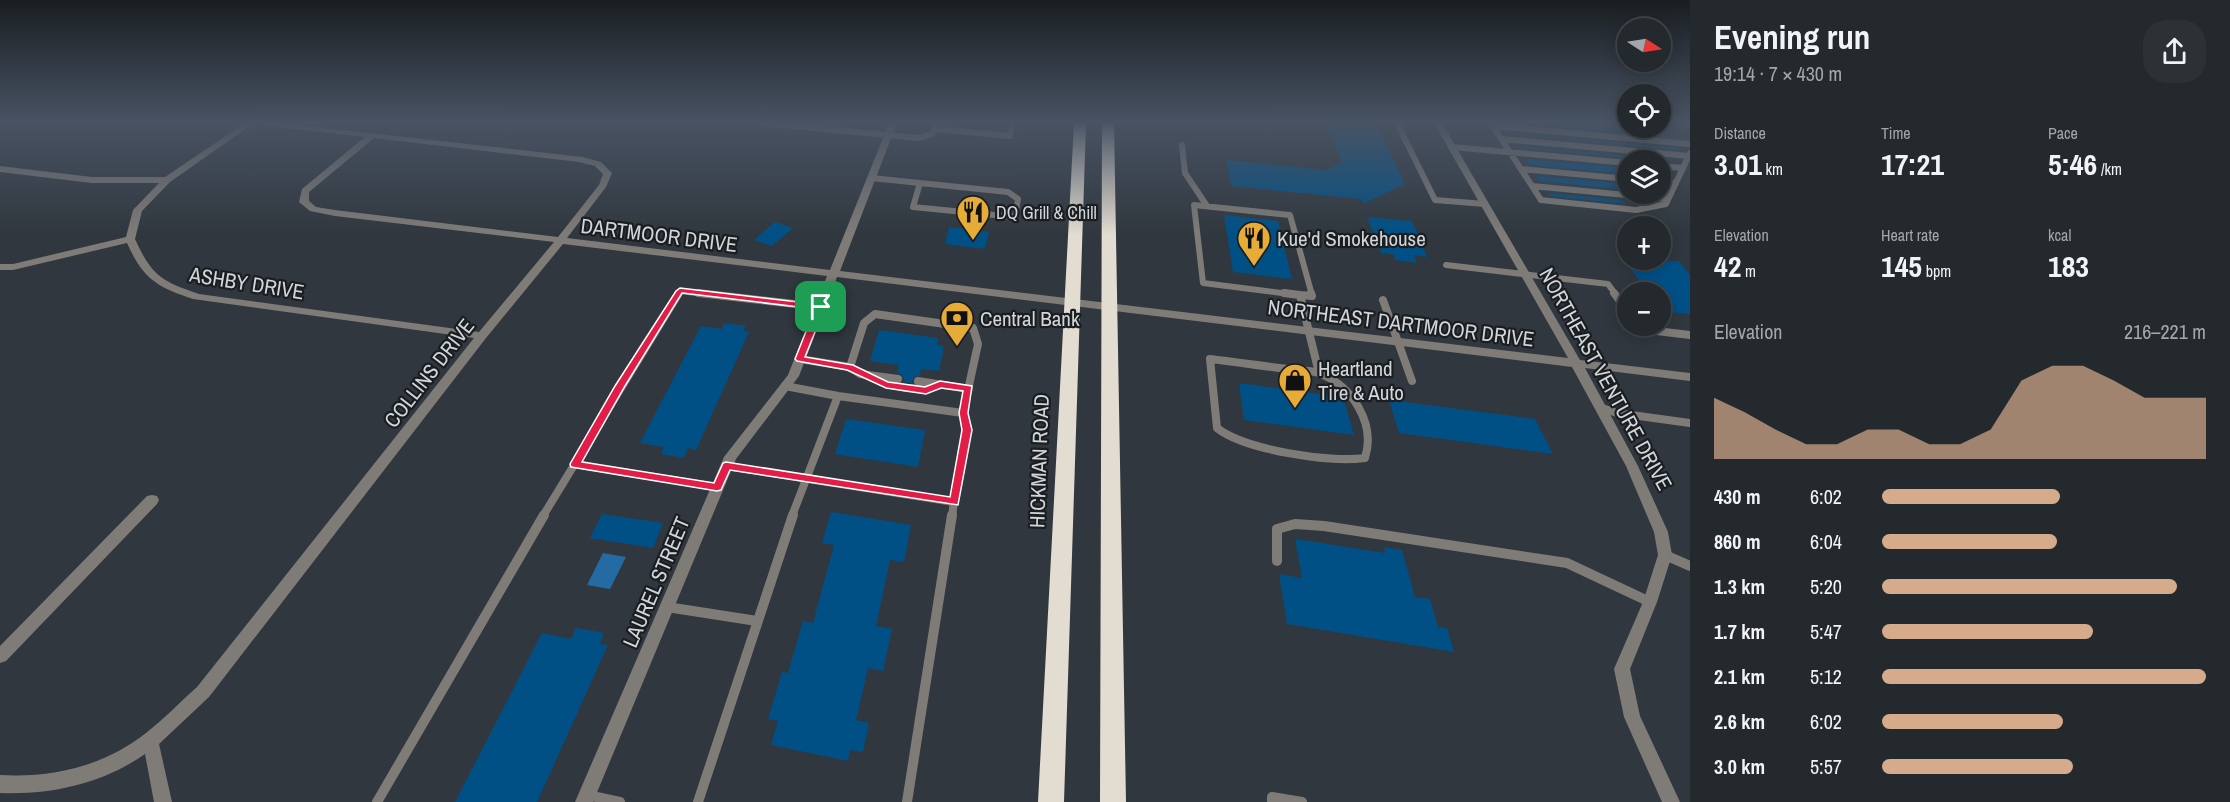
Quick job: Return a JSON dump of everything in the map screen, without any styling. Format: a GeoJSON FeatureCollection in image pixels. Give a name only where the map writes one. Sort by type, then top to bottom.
{"type":"FeatureCollection","features":[{"type":"Feature","properties":{"kind":"highway","name":"HICKMAN ROAD"},"geometry":{"type":"LineString","coordinates":[[1050,802],[1078,160]]}},
{"type":"Feature","properties":{"kind":"highway"},"geometry":{"type":"LineString","coordinates":[[1108,160],[1113,802]]}},
{"type":"Feature","properties":{"kind":"street"},"geometry":{"type":"LineString","coordinates":[[0,267],[13,267],[130,239],[138,210],[167,180],[196,160]]}},
{"type":"Feature","properties":{"kind":"street","name":"DARTMOOR DRIVE"},"geometry":{"type":"LineString","coordinates":[[342,160],[305,191],[304,202],[313,209],[560,242],[1108,306]]}},
{"type":"Feature","properties":{"kind":"street","name":"COLLINS DRIVE"},"geometry":{"type":"LineString","coordinates":[[0,784],[52,784],[103,768],[150,740],[203,692],[603,185],[608,173],[598,164],[585,160]]}},
{"type":"Feature","properties":{"kind":"street","name":"LAUREL STREET"},"geometry":{"type":"LineString","coordinates":[[586,798],[730,457],[793,376],[879,160]]}},
{"type":"Feature","properties":{"kind":"street","name":"NORTHEAST VENTURE DRIVE"},"geometry":{"type":"LineString","coordinates":[[1460,160],[1602,408],[1655,514],[1665,555]]}},
{"type":"Feature","properties":{"kind":"street"},"geometry":{"type":"LineString","coordinates":[[0,169],[92,180],[167,180]]}},
{"type":"Feature","properties":{"kind":"street","name":"ASHBY DRIVE"},"geometry":{"type":"LineString","coordinates":[[130,239],[142,267],[162,286],[197,297],[482,336]]}},
{"type":"Feature","properties":{"kind":"street","name":"NORTHEAST DARTMOOR DRIVE"},"geometry":{"type":"LineString","coordinates":[[1108,306],[1690,377]]}},
{"type":"Feature","properties":{"kind":"street"},"geometry":{"type":"LineString","coordinates":[[0,656],[152,500]]}},
{"type":"Feature","properties":{"kind":"street"},"geometry":{"type":"LineString","coordinates":[[1665,555],[1650,602],[1622,669],[1632,717],[1671,802]]}},
{"type":"Feature","properties":{"kind":"street"},"geometry":{"type":"LineString","coordinates":[[150,740],[163,802]]}},
{"type":"Feature","properties":{"kind":"lane"},"geometry":{"type":"LineString","coordinates":[[1184,160],[1185,173],[1207,206]]}},
{"type":"Feature","properties":{"kind":"lane"},"geometry":{"type":"LineString","coordinates":[[1415,160],[1435,200],[1485,204]]}},
{"type":"Feature","properties":{"kind":"lane"},"geometry":{"type":"LineString","coordinates":[[1515,160],[1541,200],[1636,210],[1666,204]]}},
{"type":"Feature","properties":{"kind":"lane"},"geometry":{"type":"LineString","coordinates":[[1600,160],[1617,162]]}},
{"type":"Feature","properties":{"kind":"lane"},"geometry":{"type":"LineString","coordinates":[[1671,193],[1686,160]]}},
{"type":"Feature","properties":{"kind":"lane"},"geometry":{"type":"LineString","coordinates":[[1671,167],[1683,168]]}},
{"type":"Feature","properties":{"kind":"lane"},"geometry":{"type":"LineString","coordinates":[[1521,169],[1617,178]]}},
{"type":"Feature","properties":{"kind":"lane"},"geometry":{"type":"LineString","coordinates":[[872,178],[1008,192],[1018,199],[1015,218],[913,207],[920,183]]}},
{"type":"Feature","properties":{"kind":"lane"},"geometry":{"type":"LineString","coordinates":[[1671,183],[1676,183]]}},
{"type":"Feature","properties":{"kind":"lane"},"geometry":{"type":"LineString","coordinates":[[1532,186],[1617,194]]}},
{"type":"Feature","properties":{"kind":"lane"},"geometry":{"type":"LineString","coordinates":[[1194,205],[1290,215],[1312,296],[1300,295],[1203,283],[1194,205]]}},
{"type":"Feature","properties":{"kind":"lane"},"geometry":{"type":"LineString","coordinates":[[1446,265],[1608,284],[1617,297]]}},
{"type":"Feature","properties":{"kind":"lane"},"geometry":{"type":"LineString","coordinates":[[376,802],[456,662],[620,386],[680,291],[821,307]]}},
{"type":"Feature","properties":{"kind":"lane"},"geometry":{"type":"LineString","coordinates":[[1300,295],[1319,374],[1350,393],[1358,403],[1368,439],[1368,451],[1365,458],[1352,460],[1254,445],[1236,441],[1223,435],[1217,428],[1210,359],[1319,374]]}},
{"type":"Feature","properties":{"kind":"lane"},"geometry":{"type":"LineString","coordinates":[[1383,300],[1412,381]]}},
{"type":"Feature","properties":{"kind":"lane"},"geometry":{"type":"LineString","coordinates":[[850,367],[864,323],[875,315],[973,328],[978,344],[963,413],[967,430],[907,802]]}},
{"type":"Feature","properties":{"kind":"lane"},"geometry":{"type":"LineString","coordinates":[[1671,333],[1690,335]]}},
{"type":"Feature","properties":{"kind":"lane"},"geometry":{"type":"LineString","coordinates":[[800,359],[850,367],[860,374],[898,379]]}},
{"type":"Feature","properties":{"kind":"lane"},"geometry":{"type":"LineString","coordinates":[[869,375],[886,385],[926,390],[940,385]]}},
{"type":"Feature","properties":{"kind":"lane"},"geometry":{"type":"LineString","coordinates":[[918,381],[969,388]]}},
{"type":"Feature","properties":{"kind":"lane"},"geometry":{"type":"LineString","coordinates":[[785,386],[838,396],[963,413]]}},
{"type":"Feature","properties":{"kind":"lane"},"geometry":{"type":"LineString","coordinates":[[698,802],[806,478],[838,396]]}},
{"type":"Feature","properties":{"kind":"lane"},"geometry":{"type":"LineString","coordinates":[[1602,408],[1617,413],[1690,423]]}},
{"type":"Feature","properties":{"kind":"lane"},"geometry":{"type":"LineString","coordinates":[[575,464],[717,487]]}},
{"type":"Feature","properties":{"kind":"lane"},"geometry":{"type":"LineString","coordinates":[[726,466],[954,502]]}},
{"type":"Feature","properties":{"kind":"lane"},"geometry":{"type":"LineString","coordinates":[[1276,561],[1277,529],[1295,524],[1324,526],[1567,563],[1650,602]]}},
{"type":"Feature","properties":{"kind":"lane"},"geometry":{"type":"LineString","coordinates":[[1665,555],[1690,566]]}},
{"type":"Feature","properties":{"kind":"lane"},"geometry":{"type":"LineString","coordinates":[[667,607],[757,621]]}},
{"type":"Feature","properties":{"kind":"lane"},"geometry":{"type":"LineString","coordinates":[[586,798],[620,802]]}},
{"type":"Feature","properties":{"kind":"lane"},"geometry":{"type":"LineString","coordinates":[[1272,799],[1302,802]]}},
{"type":"Feature","properties":{"kind":"water"},"geometry":{"type":"Polygon","coordinates":[[[603,553],[626,557],[610,589],[587,585],[603,553]]]}},
{"type":"Feature","properties":{"kind":"building"},"geometry":{"type":"Polygon","coordinates":[[[1226,160],[1325,170],[1342,163],[1341,160],[1394,160],[1405,184],[1363,204],[1361,199],[1231,186],[1226,160]]]}},
{"type":"Feature","properties":{"kind":"building"},"geometry":{"type":"Polygon","coordinates":[[[1527,160],[1617,167],[1617,173],[1530,165],[1527,160]]]}},
{"type":"Feature","properties":{"kind":"building"},"geometry":{"type":"Polygon","coordinates":[[[1536,176],[1617,183],[1617,189],[1540,181],[1536,176]]]}},
{"type":"Feature","properties":{"kind":"building"},"geometry":{"type":"Polygon","coordinates":[[[1548,193],[1617,200],[1617,203],[1550,196],[1548,193]]]}},
{"type":"Feature","properties":{"kind":"building"},"geometry":{"type":"Polygon","coordinates":[[[1224,215],[1278,221],[1292,279],[1233,272],[1224,215]]]}},
{"type":"Feature","properties":{"kind":"building"},"geometry":{"type":"Polygon","coordinates":[[[1367,217],[1412,221],[1427,257],[1414,255],[1417,263],[1396,260],[1393,254],[1381,253],[1367,217]]]}},
{"type":"Feature","properties":{"kind":"building"},"geometry":{"type":"Polygon","coordinates":[[[775,222],[793,228],[772,246],[754,240],[775,222]]]}},
{"type":"Feature","properties":{"kind":"building"},"geometry":{"type":"Polygon","coordinates":[[[949,227],[989,232],[985,249],[945,244],[949,227]]]}},
{"type":"Feature","properties":{"kind":"building"},"geometry":{"type":"Polygon","coordinates":[[[1671,261],[1679,261],[1690,275],[1690,314],[1671,312],[1671,282],[1640,282],[1632,270],[1671,270],[1671,261]]]}},
{"type":"Feature","properties":{"kind":"building"},"geometry":{"type":"Polygon","coordinates":[[[724,323],[746,326],[743,331],[749,332],[696,450],[688,448],[684,458],[661,454],[664,447],[640,443],[701,326],[722,329],[724,323]]]}},
{"type":"Feature","properties":{"kind":"building"},"geometry":{"type":"Polygon","coordinates":[[[879,330],[938,338],[937,345],[944,346],[939,371],[921,369],[920,375],[914,377],[912,383],[905,382],[902,375],[897,373],[899,365],[870,361],[879,330]]]}},
{"type":"Feature","properties":{"kind":"building","name":"Heartland Tire & Auto"},"geometry":{"type":"Polygon","coordinates":[[[1239,383],[1343,397],[1354,435],[1244,420],[1239,383]]]}},
{"type":"Feature","properties":{"kind":"building"},"geometry":{"type":"Polygon","coordinates":[[[1389,400],[1535,419],[1553,454],[1399,433],[1389,400]]]}},
{"type":"Feature","properties":{"kind":"building"},"geometry":{"type":"Polygon","coordinates":[[[846,419],[925,430],[918,467],[835,454],[846,419]]]}},
{"type":"Feature","properties":{"kind":"building"},"geometry":{"type":"Polygon","coordinates":[[[831,512],[911,525],[904,562],[890,560],[876,626],[892,629],[883,671],[868,668],[856,720],[869,723],[863,752],[850,750],[848,761],[771,745],[778,721],[768,719],[782,672],[788,673],[803,621],[813,623],[834,545],[822,543],[831,512]]]}},
{"type":"Feature","properties":{"kind":"building"},"geometry":{"type":"Polygon","coordinates":[[[602,514],[663,523],[653,548],[590,538],[602,514]]]}},
{"type":"Feature","properties":{"kind":"building"},"geometry":{"type":"Polygon","coordinates":[[[1295,539],[1385,553],[1384,547],[1402,550],[1415,597],[1430,599],[1438,627],[1447,628],[1454,652],[1287,624],[1279,574],[1302,578],[1295,539]]]}},
{"type":"Feature","properties":{"kind":"building"},"geometry":{"type":"Polygon","coordinates":[[[576,628],[604,633],[600,644],[608,645],[537,802],[455,802],[542,633],[571,639],[576,628]]]}},
{"type":"Feature","properties":{"kind":"place","name":"DQ Grill & Chill"},"geometry":{"type":"Point","coordinates":[973,241]}},
{"type":"Feature","properties":{"kind":"place","name":"Kue'd Smokehouse"},"geometry":{"type":"Point","coordinates":[1254,267]}},
{"type":"Feature","properties":{"kind":"place","name":"Central Bank"},"geometry":{"type":"Point","coordinates":[957,347]}},
{"type":"Feature","properties":{"kind":"place","name":"Heartland Tire & Auto"},"geometry":{"type":"Point","coordinates":[1295,409]}},
{"type":"Feature","properties":{"kind":"route"},"geometry":{"type":"LineString","coordinates":[[680,291],[821,307],[800,359],[850,367],[886,385],[926,390],[940,385],[969,388],[963,413],[967,430],[954,502],[726,466],[717,487],[575,464],[620,386],[680,291]]}}]}
